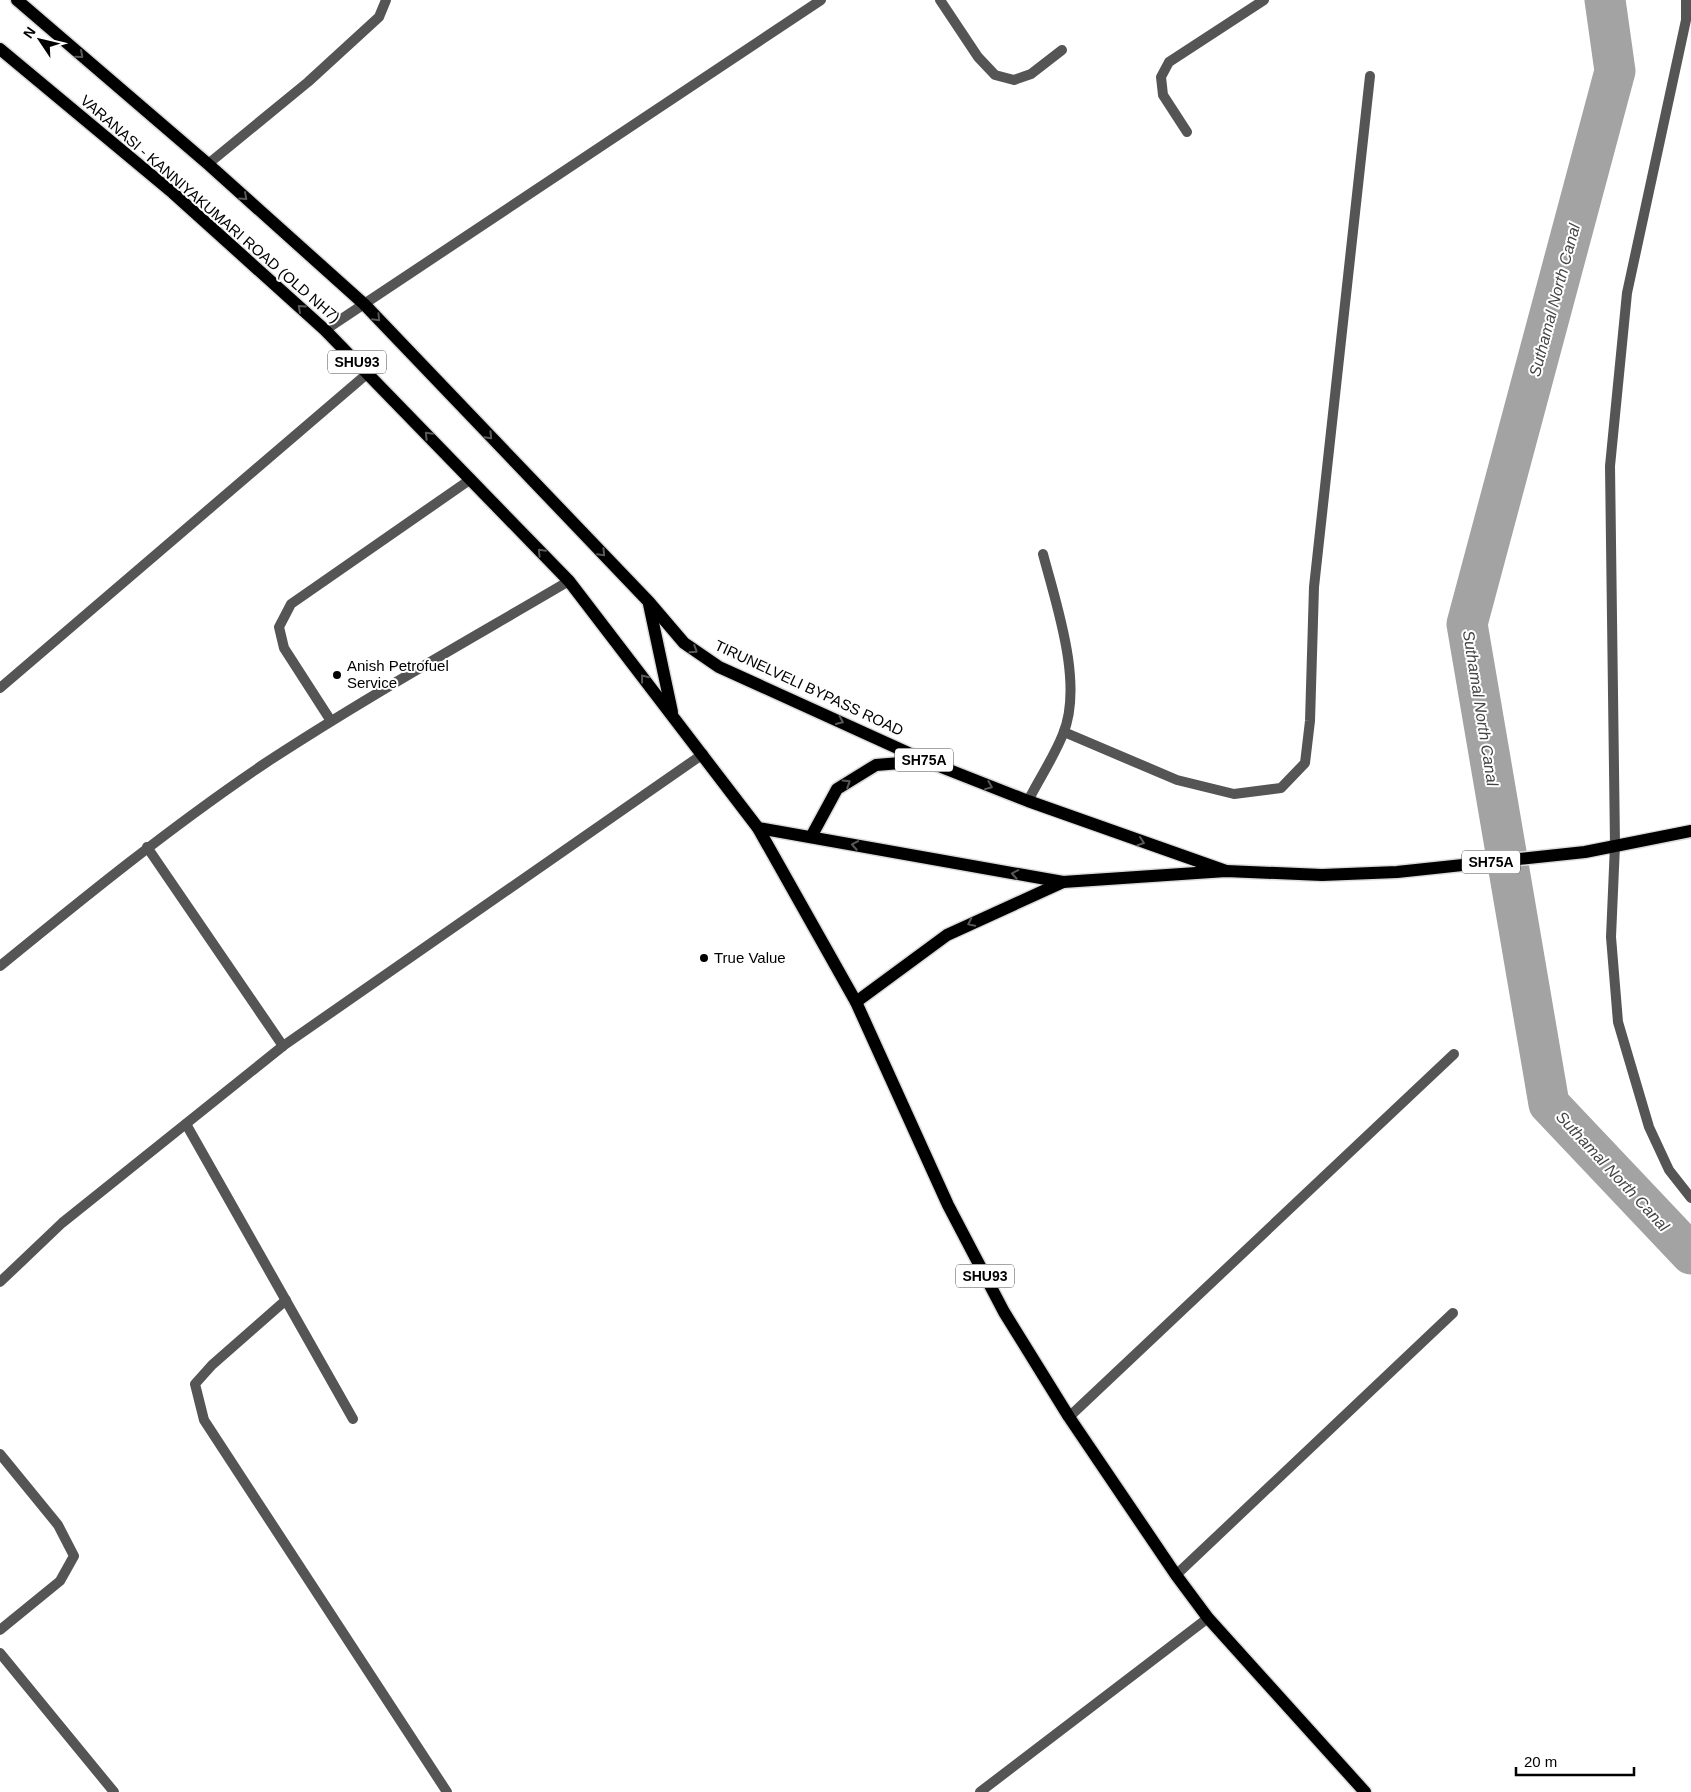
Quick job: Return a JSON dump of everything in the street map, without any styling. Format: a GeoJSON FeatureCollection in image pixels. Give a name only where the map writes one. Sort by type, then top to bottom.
{"type":"FeatureCollection","features":[{"type":"Feature","properties":{"kind":"main road","name":"TIRUNELVELI BYPASS ROAD"},"geometry":{"type":"LineString","coordinates":[[17,0],[208,164],[364,304],[649,602],[684,643],[719,667],[926,761],[1028,801],[1226,871]]}},
{"type":"Feature","properties":{"kind":"main road","name":"VARANASI - KANNIYAKUMARI ROAD (OLD NH7)"},"geometry":{"type":"LineString","coordinates":[[0,49],[173,193],[325,330],[569,581],[758,828],[856,1002],[948,1205],[1004,1312],[1069,1417],[1208,1618],[1366,1792]]}},
{"type":"Feature","properties":{"kind":"main road"},"geometry":{"type":"LineString","coordinates":[[649,602],[673,716]]}},
{"type":"Feature","properties":{"kind":"main road"},"geometry":{"type":"LineString","coordinates":[[811,838],[837,789],[876,765],[926,761]]}},
{"type":"Feature","properties":{"kind":"main road","name":"TIRUNELVELI BYPASS ROAD"},"geometry":{"type":"LineString","coordinates":[[758,828],[1063,882],[1226,871],[1322,875],[1397,872],[1585,852],[1691,831]]}},
{"type":"Feature","properties":{"kind":"main road"},"geometry":{"type":"LineString","coordinates":[[856,1002],[946,935],[1063,882]]}},
{"type":"Feature","properties":{"kind":"street"},"geometry":{"type":"LineString","coordinates":[[208,164],[308,82],[372,24],[379,17],[386,0]]}},
{"type":"Feature","properties":{"kind":"street"},"geometry":{"type":"LineString","coordinates":[[325,330],[821,0]]}},
{"type":"Feature","properties":{"kind":"street"},"geometry":{"type":"LineString","coordinates":[[940,0],[978,57],[995,75],[1014,80],[1031,74],[1062,50]]}},
{"type":"Feature","properties":{"kind":"street"},"geometry":{"type":"LineString","coordinates":[[1187,132],[1163,95],[1161,77],[1168,62],[1264,0]]}},
{"type":"Feature","properties":{"kind":"street"},"geometry":{"type":"LineString","coordinates":[[1686,0],[1689,19],[1627,293],[1610,466],[1615,845],[1611,937],[1618,1022],[1649,1128],[1669,1170],[1691,1198]]}},
{"type":"Feature","properties":{"kind":"street"},"geometry":{"type":"LineString","coordinates":[[1064,732],[1177,780],[1234,794],[1281,788],[1305,763],[1310,721],[1314,587],[1370,76]]}},
{"type":"Feature","properties":{"kind":"street"},"geometry":{"type":"LineString","coordinates":[[0,688],[368,373]]}},
{"type":"Feature","properties":{"kind":"street"},"geometry":{"type":"LineString","coordinates":[[331,721],[284,648],[279,627],[291,604],[471,479]]}},
{"type":"Feature","properties":{"kind":"street"},"geometry":{"type":"LineString","coordinates":[[1028,801],[1064,732],[1071,693],[1066,646],[1043,554]]}},
{"type":"Feature","properties":{"kind":"street"},"geometry":{"type":"LineString","coordinates":[[0,966],[147,847],[262,766],[331,721],[569,581]]}},
{"type":"Feature","properties":{"kind":"street"},"geometry":{"type":"LineString","coordinates":[[0,1282],[62,1223],[283,1046],[703,754]]}},
{"type":"Feature","properties":{"kind":"street"},"geometry":{"type":"LineString","coordinates":[[147,847],[283,1046]]}},
{"type":"Feature","properties":{"kind":"street"},"geometry":{"type":"LineString","coordinates":[[1069,1417],[1454,1054]]}},
{"type":"Feature","properties":{"kind":"street"},"geometry":{"type":"LineString","coordinates":[[186,1124],[353,1419]]}},
{"type":"Feature","properties":{"kind":"street"},"geometry":{"type":"LineString","coordinates":[[286,1300],[212,1365],[195,1384],[204,1420],[446,1792]]}},
{"type":"Feature","properties":{"kind":"street"},"geometry":{"type":"LineString","coordinates":[[1176,1574],[1453,1313]]}},
{"type":"Feature","properties":{"kind":"street"},"geometry":{"type":"LineString","coordinates":[[0,1454],[58,1526],[74,1556],[60,1581],[0,1630]]}},
{"type":"Feature","properties":{"kind":"street"},"geometry":{"type":"LineString","coordinates":[[980,1792],[1208,1618]]}},
{"type":"Feature","properties":{"kind":"street"},"geometry":{"type":"LineString","coordinates":[[0,1653],[114,1792]]}},
{"type":"Feature","properties":{"kind":"waterway","name":"Suthamal North Canal"},"geometry":{"type":"LineString","coordinates":[[1605,0],[1615,71],[1467,624],[1549,1104],[1691,1254]]}},
{"type":"Feature","properties":{"kind":"place","name":"Anish Petrofuel Service"},"geometry":{"type":"Point","coordinates":[337,675]}},
{"type":"Feature","properties":{"kind":"place","name":"True Value"},"geometry":{"type":"Point","coordinates":[704,958]}}]}
